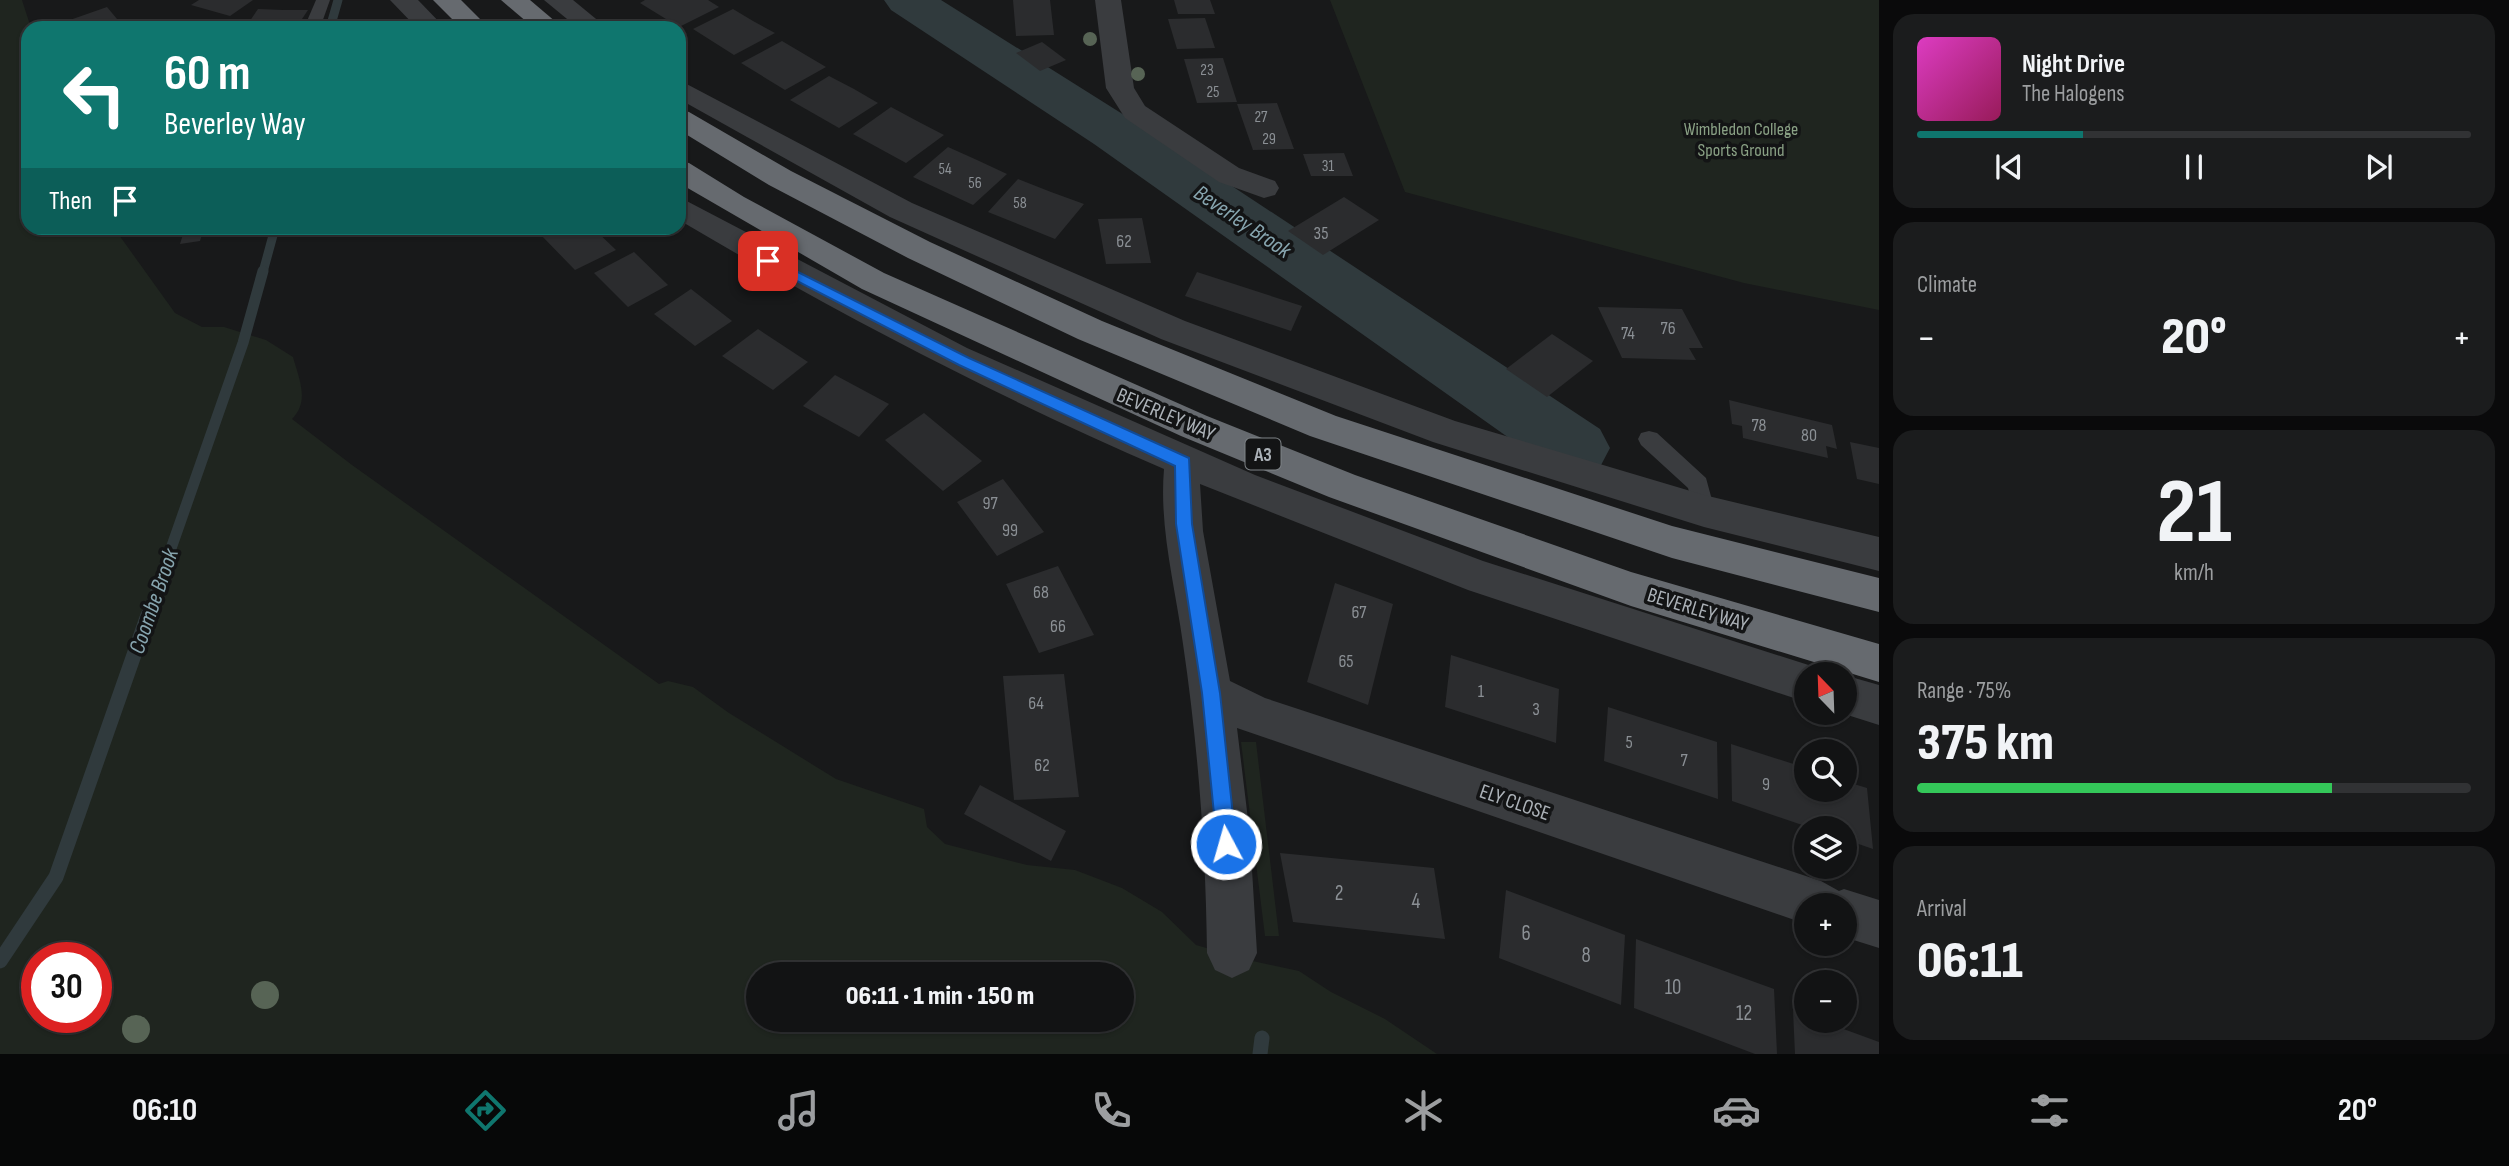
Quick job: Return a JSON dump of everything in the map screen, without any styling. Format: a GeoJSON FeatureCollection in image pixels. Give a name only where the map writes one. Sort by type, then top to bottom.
{"type":"FeatureCollection","features":[{"type":"Feature","properties":{"kind":"highway"},"geometry":{"type":"LineString","coordinates":[[446,0],[468,21]]}},
{"type":"Feature","properties":{"kind":"highway"},"geometry":{"type":"LineString","coordinates":[[514,0],[541,21]]}},
{"type":"Feature","properties":{"kind":"highway","name":"A3"},"geometry":{"type":"LineString","coordinates":[[686,122],[780,178],[919,250],[1090,330],[1323,426],[1672,542],[1879,595]]}},
{"type":"Feature","properties":{"kind":"highway","name":"BEVERLEY WAY"},"geometry":{"type":"LineString","coordinates":[[686,174],[733,204],[873,281],[1194,426],[1342,486],[1632,589],[1879,663]]}},
{"type":"Feature","properties":{"kind":"street"},"geometry":{"type":"LineString","coordinates":[[403,0],[425,21]]}},
{"type":"Feature","properties":{"kind":"street"},"geometry":{"type":"LineString","coordinates":[[557,0],[585,21]]}},
{"type":"Feature","properties":{"kind":"street"},"geometry":{"type":"LineString","coordinates":[[1108,0],[1120,88],[1135,112],[1229,175],[1264,188]]}},
{"type":"Feature","properties":{"kind":"street"},"geometry":{"type":"LineString","coordinates":[[686,92],[901,210],[1173,330],[1446,432],[1704,511],[1879,554]]}},
{"type":"Feature","properties":{"kind":"street","name":"BEVERLEY WAY"},"geometry":{"type":"LineString","coordinates":[[686,211],[791,275],[964,362],[1183,463],[1440,563],[1794,678]]}},
{"type":"Feature","properties":{"kind":"street"},"geometry":{"type":"LineString","coordinates":[[1183,463],[1181,485],[1184,524],[1211,693],[1232,895],[1233,953]]}},
{"type":"Feature","properties":{"kind":"street","name":"ELY CLOSE"},"geometry":{"type":"LineString","coordinates":[[1211,693],[1255,715],[1794,896]]}},
{"type":"Feature","properties":{"kind":"street"},"geometry":{"type":"LineString","coordinates":[[1857,699],[1879,705]]}},
{"type":"Feature","properties":{"kind":"street"},"geometry":{"type":"LineString","coordinates":[[1857,916],[1879,924]]}},
{"type":"Feature","properties":{"kind":"lane"},"geometry":{"type":"LineString","coordinates":[[315,21],[323,0]]}},
{"type":"Feature","properties":{"kind":"lane"},"geometry":{"type":"LineString","coordinates":[[1649,439],[1698,484],[1704,511]]}},
{"type":"Feature","properties":{"kind":"green space"},"geometry":{"type":"Polygon","coordinates":[[[0,0],[22,0],[29,21],[21,21],[21,235],[119,235],[175,313],[202,327],[224,327],[266,340],[293,357],[302,397],[301,405],[292,419],[352,465],[659,684],[668,681],[693,687],[729,713],[836,779],[924,809],[927,827],[945,844],[1027,865],[1075,870],[1122,888],[1162,912],[1196,945],[1299,971],[1331,992],[1385,1019],[1437,1054],[0,1054],[0,0]]]}},
{"type":"Feature","properties":{"kind":"green space","name":"Wimbledon College Sports Ground"},"geometry":{"type":"Polygon","coordinates":[[[1330,0],[1879,0],[1879,310],[1744,283],[1405,192],[1330,0]]]}},
{"type":"Feature","properties":{"kind":"green space"},"geometry":{"type":"Polygon","coordinates":[[[1241,742],[1256,742],[1279,936],[1265,936],[1241,742]]]}},
{"type":"Feature","properties":{"kind":"building"},"geometry":{"type":"Polygon","coordinates":[[[199,0],[253,0],[230,16],[191,5],[199,0]]]}},
{"type":"Feature","properties":{"kind":"building"},"geometry":{"type":"Polygon","coordinates":[[[645,0],[708,0],[719,7],[686,24],[686,21],[669,21],[640,3],[645,0]]]}},
{"type":"Feature","properties":{"kind":"building"},"geometry":{"type":"Polygon","coordinates":[[[1013,0],[1050,0],[1054,35],[1016,36],[1013,0]]]}},
{"type":"Feature","properties":{"kind":"building"},"geometry":{"type":"Polygon","coordinates":[[[1174,0],[1210,0],[1215,14],[1178,14],[1174,0]]]}},
{"type":"Feature","properties":{"kind":"building"},"geometry":{"type":"Polygon","coordinates":[[[107,7],[117,19],[111,21],[67,21],[107,7]]]}},
{"type":"Feature","properties":{"kind":"building"},"geometry":{"type":"Polygon","coordinates":[[[258,9],[308,10],[301,21],[250,21],[258,9]]]}},
{"type":"Feature","properties":{"kind":"building"},"geometry":{"type":"Polygon","coordinates":[[[733,9],[775,33],[734,55],[693,29],[733,9]]]}},
{"type":"Feature","properties":{"kind":"building"},"geometry":{"type":"Polygon","coordinates":[[[1205,18],[1215,48],[1177,49],[1168,19],[1205,18]]]}},
{"type":"Feature","properties":{"kind":"building"},"geometry":{"type":"Polygon","coordinates":[[[782,41],[826,67],[785,90],[741,63],[782,41]]]}},
{"type":"Feature","properties":{"kind":"building"},"geometry":{"type":"Polygon","coordinates":[[[1042,42],[1066,60],[1040,71],[1016,53],[1042,42]]]}},
{"type":"Feature","properties":{"kind":"building"},"geometry":{"type":"Polygon","coordinates":[[[1223,58],[1237,102],[1197,103],[1184,59],[1223,58]]]}},
{"type":"Feature","properties":{"kind":"building"},"geometry":{"type":"Polygon","coordinates":[[[829,76],[878,103],[839,128],[790,100],[829,76]]]}},
{"type":"Feature","properties":{"kind":"building"},"geometry":{"type":"Polygon","coordinates":[[[1277,103],[1294,149],[1253,150],[1237,104],[1277,103]]]}},
{"type":"Feature","properties":{"kind":"building"},"geometry":{"type":"Polygon","coordinates":[[[891,107],[944,135],[906,163],[853,134],[891,107]]]}},
{"type":"Feature","properties":{"kind":"building"},"geometry":{"type":"Polygon","coordinates":[[[948,147],[1007,174],[973,205],[913,177],[948,147]]]}},
{"type":"Feature","properties":{"kind":"building"},"geometry":{"type":"Polygon","coordinates":[[[1344,153],[1353,176],[1311,176],[1303,154],[1344,153]]]}},
{"type":"Feature","properties":{"kind":"building"},"geometry":{"type":"Polygon","coordinates":[[[1018,179],[1084,204],[1055,239],[988,212],[1018,179]]]}},
{"type":"Feature","properties":{"kind":"building"},"geometry":{"type":"Polygon","coordinates":[[[1344,197],[1379,220],[1323,255],[1288,231],[1344,197]]]}},
{"type":"Feature","properties":{"kind":"building"},"geometry":{"type":"Polygon","coordinates":[[[1142,218],[1151,263],[1106,264],[1098,219],[1142,218]]]}},
{"type":"Feature","properties":{"kind":"building"},"geometry":{"type":"Polygon","coordinates":[[[183,235],[202,235],[200,241],[180,244],[183,235]]]}},
{"type":"Feature","properties":{"kind":"building"},"geometry":{"type":"Polygon","coordinates":[[[541,235],[600,235],[616,250],[575,270],[541,235]]]}},
{"type":"Feature","properties":{"kind":"building"},"geometry":{"type":"Polygon","coordinates":[[[634,252],[668,285],[628,307],[594,273],[634,252]]]}},
{"type":"Feature","properties":{"kind":"building"},"geometry":{"type":"Polygon","coordinates":[[[1197,272],[1302,306],[1291,331],[1185,296],[1197,272]]]}},
{"type":"Feature","properties":{"kind":"building"},"geometry":{"type":"Polygon","coordinates":[[[691,289],[732,321],[695,346],[654,314],[691,289]]]}},
{"type":"Feature","properties":{"kind":"building"},"geometry":{"type":"Polygon","coordinates":[[[1598,307],[1682,309],[1703,348],[1689,348],[1696,360],[1622,358],[1598,307]]]}},
{"type":"Feature","properties":{"kind":"building"},"geometry":{"type":"Polygon","coordinates":[[[758,329],[808,362],[773,390],[722,356],[758,329]]]}},
{"type":"Feature","properties":{"kind":"building"},"geometry":{"type":"Polygon","coordinates":[[[1552,334],[1593,361],[1547,397],[1506,369],[1552,334]]]}},
{"type":"Feature","properties":{"kind":"building"},"geometry":{"type":"Polygon","coordinates":[[[835,375],[889,404],[859,437],[803,406],[835,375]]]}},
{"type":"Feature","properties":{"kind":"building"},"geometry":{"type":"Polygon","coordinates":[[[1729,400],[1832,425],[1837,449],[1826,446],[1828,458],[1743,438],[1742,426],[1732,424],[1729,400]]]}},
{"type":"Feature","properties":{"kind":"building"},"geometry":{"type":"Polygon","coordinates":[[[924,413],[982,461],[943,491],[885,440],[924,413]]]}},
{"type":"Feature","properties":{"kind":"building"},"geometry":{"type":"Polygon","coordinates":[[[1850,442],[1879,448],[1879,484],[1857,479],[1850,442]]]}},
{"type":"Feature","properties":{"kind":"building"},"geometry":{"type":"Polygon","coordinates":[[[1003,479],[1044,532],[997,556],[957,502],[1003,479]]]}},
{"type":"Feature","properties":{"kind":"building"},"geometry":{"type":"Polygon","coordinates":[[[1058,566],[1094,635],[1039,653],[1006,584],[1058,566]]]}},
{"type":"Feature","properties":{"kind":"building"},"geometry":{"type":"Polygon","coordinates":[[[1335,583],[1393,604],[1368,705],[1307,682],[1335,583]]]}},
{"type":"Feature","properties":{"kind":"building"},"geometry":{"type":"Polygon","coordinates":[[[1451,655],[1559,689],[1556,743],[1445,707],[1451,655]]]}},
{"type":"Feature","properties":{"kind":"building"},"geometry":{"type":"Polygon","coordinates":[[[1064,674],[1079,797],[1014,800],[1003,676],[1064,674]]]}},
{"type":"Feature","properties":{"kind":"building"},"geometry":{"type":"Polygon","coordinates":[[[1608,707],[1717,742],[1718,799],[1604,761],[1608,707]]]}},
{"type":"Feature","properties":{"kind":"building"},"geometry":{"type":"Polygon","coordinates":[[[1731,744],[1794,764],[1794,802],[1857,802],[1857,785],[1867,788],[1873,849],[1857,843],[1857,816],[1794,816],[1794,822],[1732,801],[1731,744]]]}},
{"type":"Feature","properties":{"kind":"building"},"geometry":{"type":"Polygon","coordinates":[[[980,785],[1066,831],[1051,861],[964,814],[980,785]]]}},
{"type":"Feature","properties":{"kind":"building"},"geometry":{"type":"Polygon","coordinates":[[[1280,853],[1434,868],[1445,939],[1293,922],[1280,853]]]}},
{"type":"Feature","properties":{"kind":"building"},"geometry":{"type":"Polygon","coordinates":[[[1506,890],[1625,935],[1621,1005],[1499,958],[1506,890]]]}},
{"type":"Feature","properties":{"kind":"building"},"geometry":{"type":"Polygon","coordinates":[[[1636,939],[1774,989],[1777,1054],[1755,1054],[1634,1008],[1636,939]]]}},
{"type":"Feature","properties":{"kind":"building"},"geometry":{"type":"Polygon","coordinates":[[[1794,1033],[1854,1033],[1879,1042],[1879,1054],[1795,1054],[1794,1033]]]}},
{"type":"Feature","properties":{"kind":"waterway","name":"Coombe Brook"},"geometry":{"type":"LineString","coordinates":[[332,21],[338,0]]}},
{"type":"Feature","properties":{"kind":"waterway","name":"Beverley Brook"},"geometry":{"type":"LineString","coordinates":[[908,0],[1113,132],[1575,448]]}},
{"type":"Feature","properties":{"kind":"waterway","name":"Coombe Brook"},"geometry":{"type":"LineString","coordinates":[[263,272],[273,235]]}},
{"type":"Feature","properties":{"kind":"waterway","name":"Coombe Brook"},"geometry":{"type":"LineString","coordinates":[[147,617],[243,343],[263,271]]}},
{"type":"Feature","properties":{"kind":"waterway","name":"Coombe Brook"},"geometry":{"type":"LineString","coordinates":[[0,961],[56,877],[148,615]]}},
{"type":"Feature","properties":{"kind":"waterway"},"geometry":{"type":"LineString","coordinates":[[1260,1054],[1262,1038]]}},
{"type":"Feature","properties":{"kind":"route"},"geometry":{"type":"LineString","coordinates":[[768,261],[964,362],[1183,463],[1181,485],[1184,524],[1211,693],[1226,844]]}}]}
